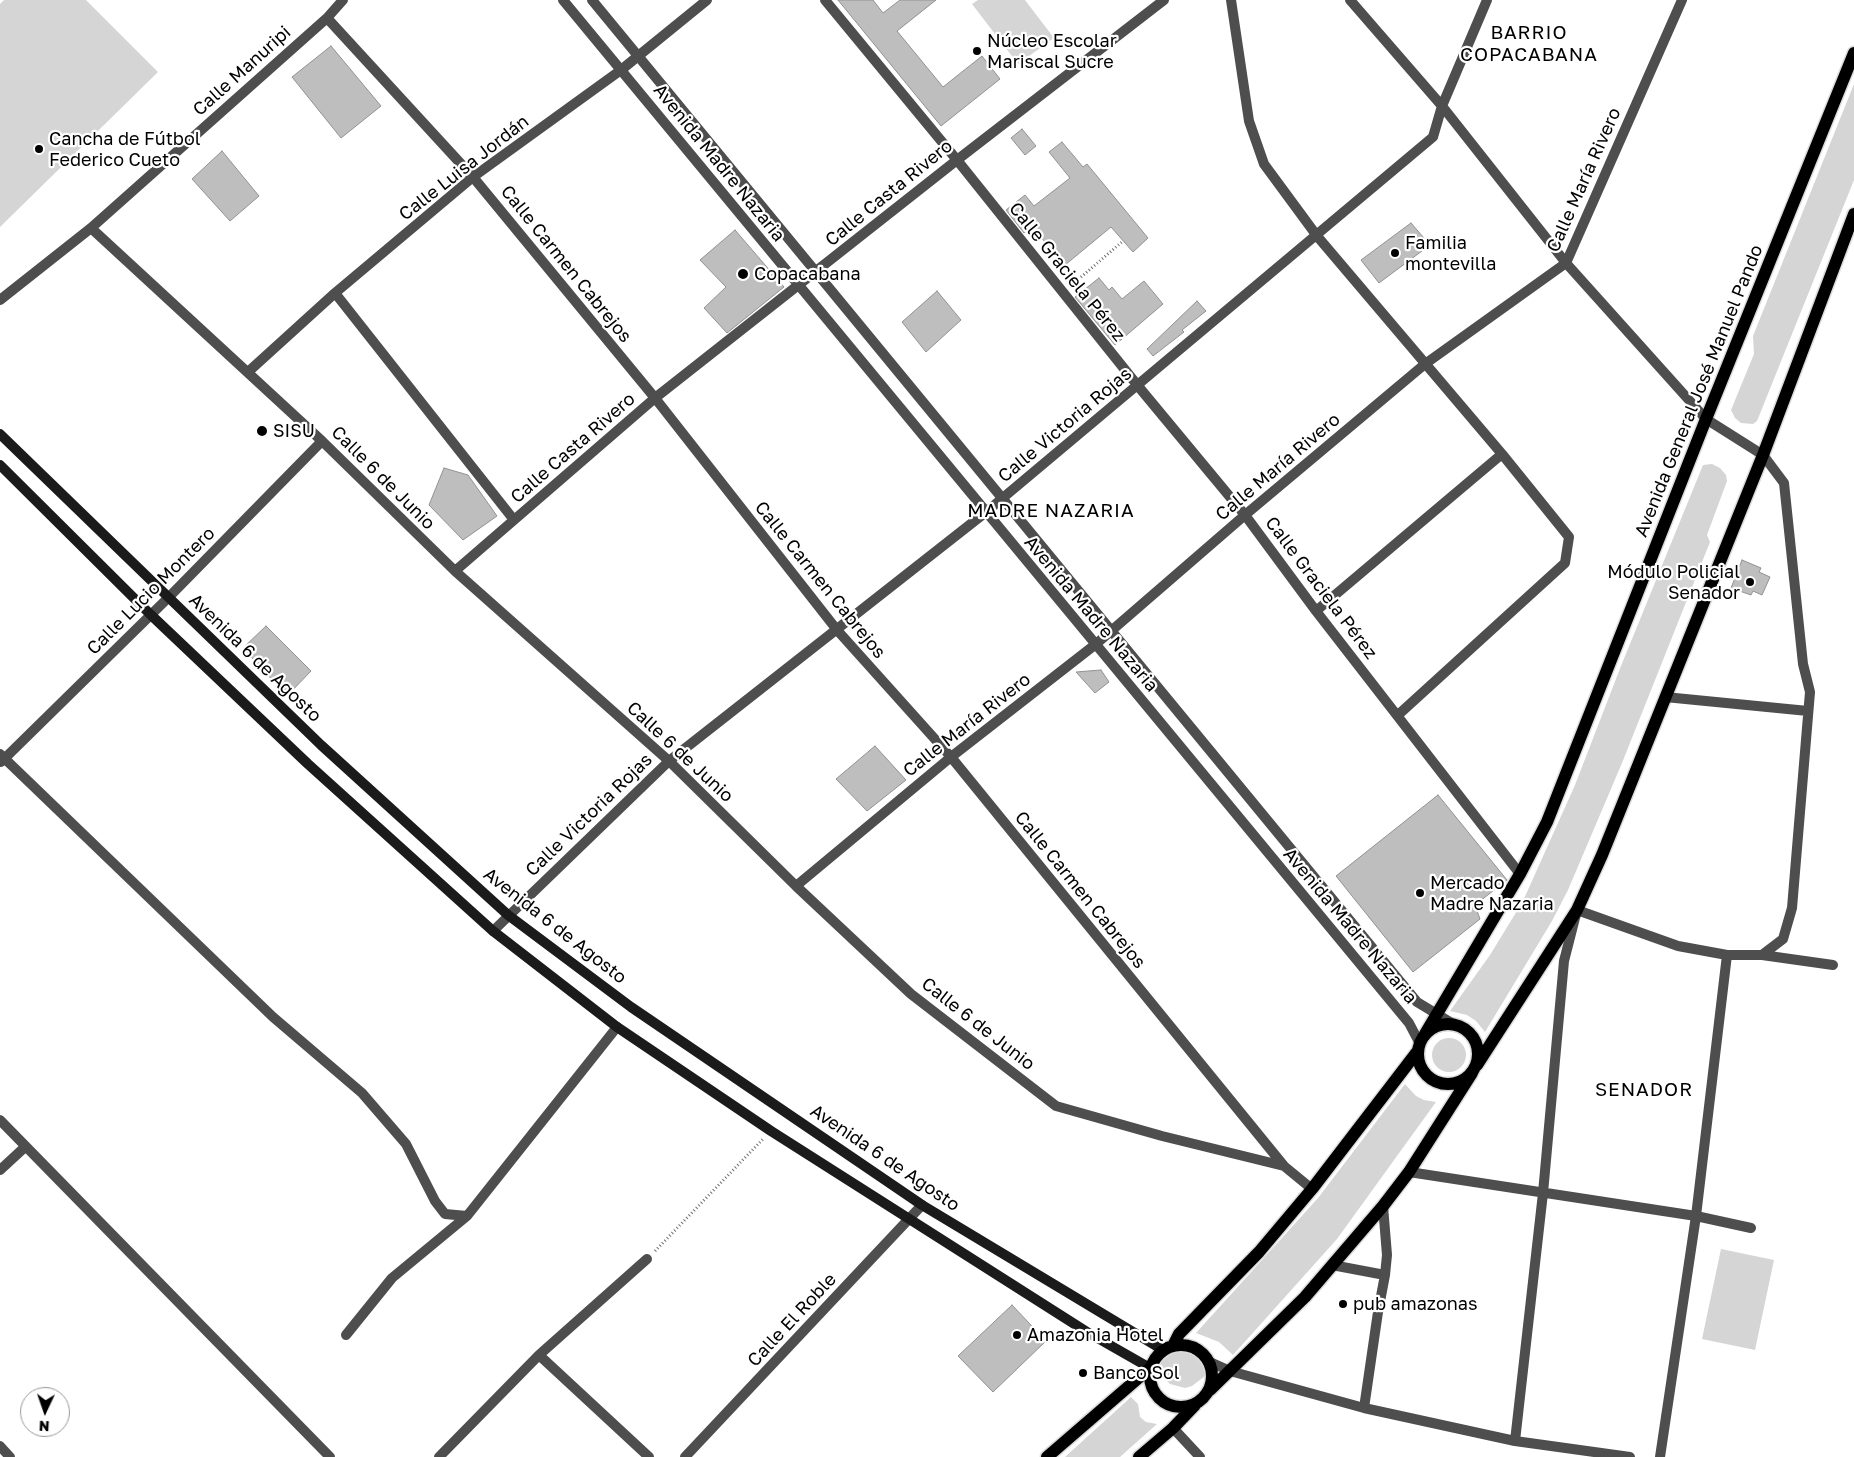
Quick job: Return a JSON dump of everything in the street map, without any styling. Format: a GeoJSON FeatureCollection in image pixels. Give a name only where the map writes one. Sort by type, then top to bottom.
{"type":"FeatureCollection","features":[{"type":"Feature","properties":{"kind":"main road","name":"Avenida General José Manuel Pando"},"geometry":{"type":"LineString","coordinates":[[1168,1348],[1179,1334],[1259,1252],[1312,1189],[1421,1043],[1520,874],[1548,822],[1706,419],[1854,53]]}},
{"type":"Feature","properties":{"kind":"main road"},"geometry":{"type":"LineString","coordinates":[[1138,1457],[1204,1398],[1305,1297],[1383,1206],[1409,1172],[1576,910],[1602,855],[1763,455],[1854,214]]}},
{"type":"Feature","properties":{"kind":"main road","name":"Avenida 6 de Agosto"},"geometry":{"type":"LineString","coordinates":[[0,434],[321,744],[508,915],[631,1007],[922,1205],[1168,1348]]}},
{"type":"Feature","properties":{"kind":"main road","name":"Avenida 6 de Agosto"},"geometry":{"type":"LineString","coordinates":[[0,465],[151,615],[308,764],[493,931],[617,1027],[771,1131],[908,1220],[1087,1332],[1150,1368]]}},
{"type":"Feature","properties":{"kind":"main road"},"geometry":{"type":"LineString","coordinates":[[1444,1024],[1455,1025],[1464,1029],[1472,1036],[1478,1050],[1474,1069],[1466,1079],[1457,1084],[1439,1084],[1430,1080],[1418,1063],[1421,1043],[1434,1027],[1444,1024]]}},
{"type":"Feature","properties":{"kind":"main road"},"geometry":{"type":"LineString","coordinates":[[1047,1457],[1150,1368],[1155,1359],[1168,1348],[1191,1346],[1203,1354],[1210,1362],[1213,1376],[1210,1390]]}},
{"type":"Feature","properties":{"kind":"main road"},"geometry":{"type":"LineString","coordinates":[[1150,1368],[1151,1386],[1157,1396],[1166,1404],[1182,1408],[1197,1403]]}},
{"type":"Feature","properties":{"kind":"main road"},"geometry":{"type":"LineString","coordinates":[[1166,1404],[1172,1428]]}},
{"type":"Feature","properties":{"kind":"street","name":"Calle Manuripi"},"geometry":{"type":"LineString","coordinates":[[0,300],[91,228],[344,0]]}},
{"type":"Feature","properties":{"kind":"street","name":"Avenida Madre Nazaria"},"geometry":{"type":"LineString","coordinates":[[563,0],[1409,1023],[1421,1043]]}},
{"type":"Feature","properties":{"kind":"street","name":"Avenida Madre Nazaria"},"geometry":{"type":"LineString","coordinates":[[592,0],[1417,1002],[1455,1025]]}},
{"type":"Feature","properties":{"kind":"street","name":"Calle Luisa Jordán"},"geometry":{"type":"LineString","coordinates":[[248,372],[336,293],[473,177],[621,70],[707,0]]}},
{"type":"Feature","properties":{"kind":"street","name":"Calle Graciela Pérez"},"geometry":{"type":"LineString","coordinates":[[825,0],[1245,515],[1316,611],[1520,874]]}},
{"type":"Feature","properties":{"kind":"street","name":"Calle Casta Rivero"},"geometry":{"type":"LineString","coordinates":[[455,571],[655,398],[1164,0]]}},
{"type":"Feature","properties":{"kind":"street"},"geometry":{"type":"LineString","coordinates":[[1231,0],[1249,121],[1264,164],[1317,236],[1502,454],[1569,537],[1565,563],[1398,715]]}},
{"type":"Feature","properties":{"kind":"street"},"geometry":{"type":"LineString","coordinates":[[1350,0],[1442,106],[1566,263],[1706,419],[1763,455],[1784,483],[1803,664],[1810,692],[1792,908],[1783,939],[1762,955]]}},
{"type":"Feature","properties":{"kind":"street","name":"Calle Victoria Rojas"},"geometry":{"type":"LineString","coordinates":[[493,931],[669,761],[986,512],[1433,137],[1442,106],[1487,0]]}},
{"type":"Feature","properties":{"kind":"street","name":"Calle María Rivero"},"geometry":{"type":"LineString","coordinates":[[796,886],[951,757],[1112,631],[1245,515],[1426,364],[1566,263],[1682,0]]}},
{"type":"Feature","properties":{"kind":"street","name":"Calle Carmen Cabrejos"},"geometry":{"type":"LineString","coordinates":[[326,18],[473,177],[655,398],[837,630],[951,757],[1284,1166]]}},
{"type":"Feature","properties":{"kind":"street","name":"Calle 6 de Junio"},"geometry":{"type":"LineString","coordinates":[[91,228],[322,441],[455,571],[669,761],[796,886],[911,994],[1056,1106],[1162,1136],[1284,1166],[1312,1189]]}},
{"type":"Feature","properties":{"kind":"street"},"geometry":{"type":"LineString","coordinates":[[336,293],[514,520]]}},
{"type":"Feature","properties":{"kind":"street","name":"Calle Lucio Montero"},"geometry":{"type":"LineString","coordinates":[[1,758],[170,597],[322,441]]}},
{"type":"Feature","properties":{"kind":"street"},"geometry":{"type":"LineString","coordinates":[[1316,611],[1502,454]]}},
{"type":"Feature","properties":{"kind":"street"},"geometry":{"type":"LineString","coordinates":[[1665,697],[1808,711]]}},
{"type":"Feature","properties":{"kind":"street"},"geometry":{"type":"LineString","coordinates":[[1,758],[273,1016],[362,1093],[406,1144],[435,1201],[445,1214],[467,1216]]}},
{"type":"Feature","properties":{"kind":"street"},"geometry":{"type":"LineString","coordinates":[[1514,1441],[1543,1193],[1564,961],[1576,910],[1678,946],[1727,956],[1762,955],[1833,965]]}},
{"type":"Feature","properties":{"kind":"street"},"geometry":{"type":"LineString","coordinates":[[1660,1457],[1696,1216],[1727,956]]}},
{"type":"Feature","properties":{"kind":"street"},"geometry":{"type":"LineString","coordinates":[[346,1335],[392,1278],[467,1216],[617,1027]]}},
{"type":"Feature","properties":{"kind":"street"},"geometry":{"type":"LineString","coordinates":[[0,1120],[330,1457]]}},
{"type":"Feature","properties":{"kind":"street"},"geometry":{"type":"LineString","coordinates":[[0,1170],[25,1147]]}},
{"type":"Feature","properties":{"kind":"street"},"geometry":{"type":"LineString","coordinates":[[1409,1172],[1696,1216],[1751,1228]]}},
{"type":"Feature","properties":{"kind":"street","name":"Calle El Roble"},"geometry":{"type":"LineString","coordinates":[[685,1457],[922,1205]]}},
{"type":"Feature","properties":{"kind":"street"},"geometry":{"type":"LineString","coordinates":[[1364,1408],[1378,1312],[1386,1276],[1387,1255],[1383,1206]]}},
{"type":"Feature","properties":{"kind":"street"},"geometry":{"type":"LineString","coordinates":[[439,1457],[539,1355],[648,1259]]}},
{"type":"Feature","properties":{"kind":"street"},"geometry":{"type":"LineString","coordinates":[[1332,1265],[1386,1276]]}},
{"type":"Feature","properties":{"kind":"street"},"geometry":{"type":"LineString","coordinates":[[539,1355],[649,1457]]}},
{"type":"Feature","properties":{"kind":"street"},"geometry":{"type":"LineString","coordinates":[[1210,1362],[1230,1371],[1364,1408],[1514,1441],[1630,1457]]}},
{"type":"Feature","properties":{"kind":"street"},"geometry":{"type":"LineString","coordinates":[[1172,1428],[1200,1457]]}},
{"type":"Feature","properties":{"kind":"street"},"geometry":{"type":"LineString","coordinates":[[0,1446],[10,1457]]}},
{"type":"Feature","properties":{"kind":"path"},"geometry":{"type":"LineString","coordinates":[[1063,293],[1123,241]]}},
{"type":"Feature","properties":{"kind":"path"},"geometry":{"type":"LineString","coordinates":[[648,1259],[771,1131]]}},
{"type":"Feature","properties":{"kind":"shaded area","name":"Cancha de Fútbol Federico Cueto"},"geometry":{"type":"Polygon","coordinates":[[[4,0],[86,0],[158,72],[0,227],[0,4],[4,0]]]}},
{"type":"Feature","properties":{"kind":"shaded area"},"geometry":{"type":"Polygon","coordinates":[[[978,0],[1025,0],[1054,38],[1018,64],[972,4],[978,0]]]}},
{"type":"Feature","properties":{"kind":"shaded area"},"geometry":{"type":"Polygon","coordinates":[[[1854,84],[1854,180],[1757,421],[1753,424],[1741,423],[1735,418],[1731,410],[1754,354],[1753,336],[1854,84]]]}},
{"type":"Feature","properties":{"kind":"shaded area"},"geometry":{"type":"Polygon","coordinates":[[[1712,464],[1720,468],[1726,475],[1727,481],[1707,535],[1710,542],[1622,763],[1568,890],[1552,921],[1485,1032],[1476,1021],[1467,1015],[1450,1011],[1490,955],[1523,901],[1575,785],[1703,465],[1712,464]]]}},
{"type":"Feature","properties":{"kind":"shaded area"},"geometry":{"type":"Polygon","coordinates":[[[1449,1038],[1456,1039],[1461,1043],[1465,1048],[1465,1062],[1461,1067],[1456,1071],[1449,1072],[1442,1071],[1437,1067],[1433,1062],[1432,1055],[1433,1048],[1437,1043],[1442,1039],[1449,1038]]]}},
{"type":"Feature","properties":{"kind":"shaded area"},"geometry":{"type":"Polygon","coordinates":[[[1405,1084],[1416,1096],[1424,1100],[1436,1102],[1337,1239],[1233,1355],[1219,1342],[1196,1333],[1318,1198],[1405,1084]]]}},
{"type":"Feature","properties":{"kind":"shaded area"},"geometry":{"type":"Polygon","coordinates":[[[1721,1249],[1774,1260],[1755,1350],[1702,1339],[1721,1249]]]}},
{"type":"Feature","properties":{"kind":"shaded area"},"geometry":{"type":"Polygon","coordinates":[[[1177,1351],[1193,1354],[1200,1359],[1206,1370],[1205,1376],[1192,1386],[1185,1388],[1170,1384],[1159,1370],[1159,1363],[1169,1354],[1177,1351]]]}},
{"type":"Feature","properties":{"kind":"shaded area"},"geometry":{"type":"Polygon","coordinates":[[[1131,1397],[1138,1404],[1140,1417],[1146,1422],[1157,1424],[1120,1457],[1065,1457],[1131,1397]]]}},
{"type":"Feature","properties":{"kind":"building"},"geometry":{"type":"Polygon","coordinates":[[[838,0],[873,0],[883,13],[900,0],[936,0],[897,31],[943,87],[982,56],[1000,79],[941,126],[838,0]]]}},
{"type":"Feature","properties":{"kind":"building"},"geometry":{"type":"Polygon","coordinates":[[[331,46],[381,106],[341,138],[292,77],[331,46]]]}},
{"type":"Feature","properties":{"kind":"building"},"geometry":{"type":"Polygon","coordinates":[[[1022,129],[1036,146],[1025,155],[1011,138],[1022,129]]]}},
{"type":"Feature","properties":{"kind":"building"},"geometry":{"type":"Polygon","coordinates":[[[1062,142],[1083,167],[1087,164],[1148,238],[1133,252],[1111,227],[1065,265],[1032,227],[1024,233],[1006,210],[1025,195],[1034,206],[1070,178],[1049,152],[1062,142]]]}},
{"type":"Feature","properties":{"kind":"building"},"geometry":{"type":"Polygon","coordinates":[[[222,151],[259,196],[230,221],[192,179],[222,151]]]}},
{"type":"Feature","properties":{"kind":"building","name":"Familia montevilla"},"geometry":{"type":"Polygon","coordinates":[[[1411,223],[1430,245],[1379,283],[1361,260],[1411,223]]]}},
{"type":"Feature","properties":{"kind":"building","name":"Copacabana"},"geometry":{"type":"Polygon","coordinates":[[[735,230],[784,287],[727,333],[704,308],[726,287],[700,260],[735,230]]]}},
{"type":"Feature","properties":{"kind":"building"},"geometry":{"type":"Polygon","coordinates":[[[1099,278],[1109,290],[1112,287],[1122,299],[1144,281],[1163,304],[1115,345],[1075,297],[1099,278]]]}},
{"type":"Feature","properties":{"kind":"building"},"geometry":{"type":"Polygon","coordinates":[[[937,291],[961,320],[926,352],[902,322],[937,291]]]}},
{"type":"Feature","properties":{"kind":"building"},"geometry":{"type":"Polygon","coordinates":[[[1197,301],[1206,311],[1182,330],[1184,332],[1153,356],[1147,349],[1197,301]]]}},
{"type":"Feature","properties":{"kind":"building"},"geometry":{"type":"Polygon","coordinates":[[[444,468],[468,475],[497,516],[463,540],[429,505],[444,468]]]}},
{"type":"Feature","properties":{"kind":"building","name":"Módulo Policial Senador"},"geometry":{"type":"Polygon","coordinates":[[[1742,560],[1761,568],[1759,572],[1770,577],[1762,595],[1753,591],[1751,595],[1731,588],[1742,560]]]}},
{"type":"Feature","properties":{"kind":"building"},"geometry":{"type":"Polygon","coordinates":[[[266,626],[311,671],[287,696],[243,648],[266,626]]]}},
{"type":"Feature","properties":{"kind":"building"},"geometry":{"type":"Polygon","coordinates":[[[1101,670],[1109,682],[1095,693],[1076,672],[1101,670]]]}},
{"type":"Feature","properties":{"kind":"building"},"geometry":{"type":"Polygon","coordinates":[[[875,746],[906,780],[867,811],[836,779],[875,746]]]}},
{"type":"Feature","properties":{"kind":"building","name":"Mercado Madre Nazaria"},"geometry":{"type":"Polygon","coordinates":[[[1438,795],[1507,880],[1475,905],[1480,919],[1413,972],[1336,876],[1438,795]]]}},
{"type":"Feature","properties":{"kind":"building"},"geometry":{"type":"Polygon","coordinates":[[[1012,1305],[1046,1341],[993,1392],[958,1356],[1012,1305]]]}},
{"type":"Feature","properties":{"kind":"place","name":"Núcleo Escolar Mariscal Sucre"},"geometry":{"type":"Point","coordinates":[977,51]}},
{"type":"Feature","properties":{"kind":"place","name":"Cancha de Fútbol Federico Cueto"},"geometry":{"type":"Point","coordinates":[39,149]}},
{"type":"Feature","properties":{"kind":"place","name":"Familia montevilla"},"geometry":{"type":"Point","coordinates":[1395,253]}},
{"type":"Feature","properties":{"kind":"place","name":"Copacabana"},"geometry":{"type":"Point","coordinates":[743,274]}},
{"type":"Feature","properties":{"kind":"place","name":"SISU"},"geometry":{"type":"Point","coordinates":[262,431]}},
{"type":"Feature","properties":{"kind":"place","name":"Módulo Policial Senador"},"geometry":{"type":"Point","coordinates":[1750,582]}},
{"type":"Feature","properties":{"kind":"place","name":"Mercado Madre Nazaria"},"geometry":{"type":"Point","coordinates":[1420,893]}},
{"type":"Feature","properties":{"kind":"place","name":"pub amazonas"},"geometry":{"type":"Point","coordinates":[1343,1304]}},
{"type":"Feature","properties":{"kind":"place","name":"Amazonia Hotel"},"geometry":{"type":"Point","coordinates":[1017,1335]}},
{"type":"Feature","properties":{"kind":"place","name":"Banco Sol"},"geometry":{"type":"Point","coordinates":[1083,1373]}},
{"type":"Feature","properties":{"kind":"district","name":"BARRIO COPACABANA"},"geometry":{"type":"Point","coordinates":[1529,44]}},
{"type":"Feature","properties":{"kind":"district","name":"MADRE NAZARIA"},"geometry":{"type":"Point","coordinates":[1051,511]}},
{"type":"Feature","properties":{"kind":"district","name":"SENADOR"},"geometry":{"type":"Point","coordinates":[1644,1090]}}]}
